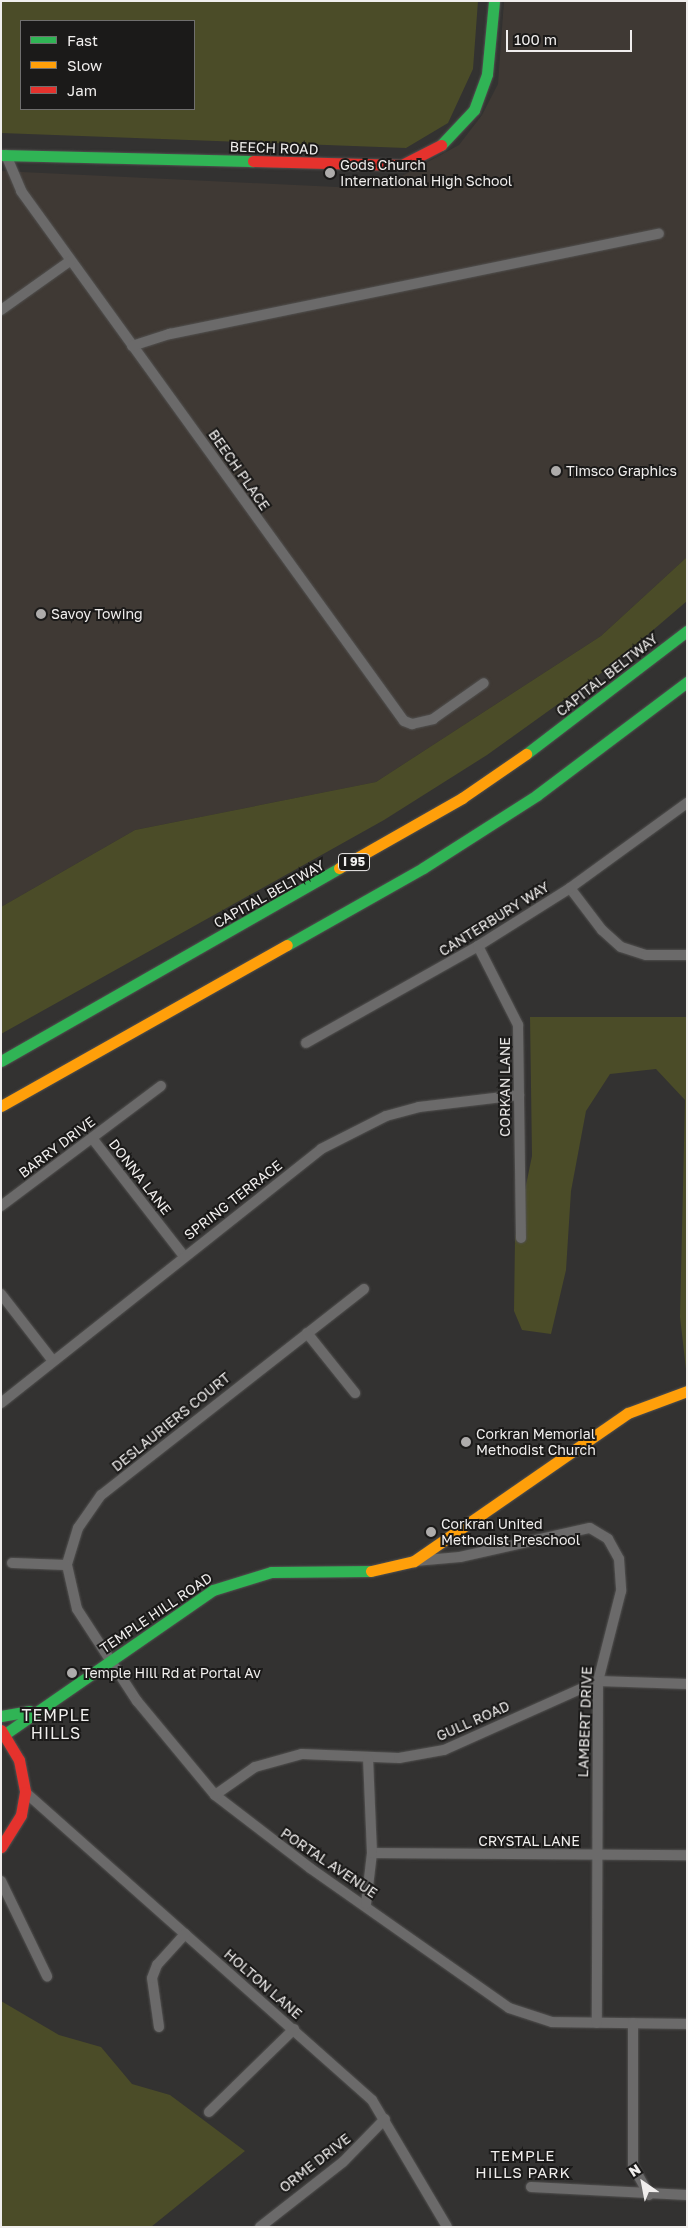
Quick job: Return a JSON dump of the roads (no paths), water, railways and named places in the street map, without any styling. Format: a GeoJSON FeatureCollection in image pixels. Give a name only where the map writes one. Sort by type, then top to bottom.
{"type":"FeatureCollection","features":[{"type":"Feature","properties":{"kind":"main road","name":"BEECH ROAD"},"geometry":{"type":"LineString","coordinates":[[3,155],[402,165],[448,142],[474,110],[487,74],[494,1]]}},
{"type":"Feature","properties":{"kind":"main road","name":"CAPITAL BELTWAY"},"geometry":{"type":"LineString","coordinates":[[1,1061],[454,803],[570,723],[687,631]]}},
{"type":"Feature","properties":{"kind":"main road"},"geometry":{"type":"LineString","coordinates":[[1,1106],[422,868],[537,795],[687,682]]}},
{"type":"Feature","properties":{"kind":"main road","name":"TEMPLE HILL ROAD"},"geometry":{"type":"LineString","coordinates":[[3,1732],[110,1662],[213,1590],[235,1581],[271,1572],[357,1574],[414,1561],[486,1515],[628,1413],[687,1392]]}},
{"type":"Feature","properties":{"kind":"main road"},"geometry":{"type":"LineString","coordinates":[[1,1716],[26,1713],[49,1702]]}},
{"type":"Feature","properties":{"kind":"main road"},"geometry":{"type":"LineString","coordinates":[[1,1847],[21,1815],[25,1792],[19,1760],[3,1732]]}},
{"type":"Feature","properties":{"kind":"street","name":"BEECH PLACE"},"geometry":{"type":"LineString","coordinates":[[3,155],[13,180],[70,261],[404,721],[412,724],[433,719],[484,683]]}},
{"type":"Feature","properties":{"kind":"street"},"geometry":{"type":"LineString","coordinates":[[132,346],[205,327],[659,234]]}},
{"type":"Feature","properties":{"kind":"street"},"geometry":{"type":"LineString","coordinates":[[1,310],[70,261]]}},
{"type":"Feature","properties":{"kind":"street","name":"CANTERBURY WAY"},"geometry":{"type":"LineString","coordinates":[[306,1043],[478,946],[570,888],[687,803]]}},
{"type":"Feature","properties":{"kind":"street"},"geometry":{"type":"LineString","coordinates":[[570,888],[602,930],[621,947],[646,955],[687,955]]}},
{"type":"Feature","properties":{"kind":"street","name":"CORKAN LANE"},"geometry":{"type":"LineString","coordinates":[[478,946],[518,1025],[521,1238]]}},
{"type":"Feature","properties":{"kind":"street","name":"BARRY DRIVE"},"geometry":{"type":"LineString","coordinates":[[1,1206],[161,1086]]}},
{"type":"Feature","properties":{"kind":"street","name":"SPRING TERRACE"},"geometry":{"type":"LineString","coordinates":[[1,1403],[184,1256],[322,1149],[351,1132],[419,1107],[519,1095]]}},
{"type":"Feature","properties":{"kind":"street","name":"DONNA LANE"},"geometry":{"type":"LineString","coordinates":[[92,1138],[184,1256]]}},
{"type":"Feature","properties":{"kind":"street","name":"DESLAURIERS COURT"},"geometry":{"type":"LineString","coordinates":[[67,1565],[78,1528],[101,1495],[364,1289]]}},
{"type":"Feature","properties":{"kind":"street"},"geometry":{"type":"LineString","coordinates":[[1,1294],[53,1361]]}},
{"type":"Feature","properties":{"kind":"street"},"geometry":{"type":"LineString","coordinates":[[307,1333],[355,1393]]}},
{"type":"Feature","properties":{"kind":"street","name":"LAMBERT DRIVE"},"geometry":{"type":"LineString","coordinates":[[414,1561],[460,1557],[574,1530],[600,1532],[614,1548],[622,1573],[598,1681],[597,2023]]}},
{"type":"Feature","properties":{"kind":"street"},"geometry":{"type":"LineString","coordinates":[[12,1563],[67,1565]]}},
{"type":"Feature","properties":{"kind":"street","name":"PORTAL AVENUE"},"geometry":{"type":"LineString","coordinates":[[67,1565],[77,1609],[110,1662],[215,1795],[518,2013],[552,2022],[687,2024]]}},
{"type":"Feature","properties":{"kind":"street","name":"GULL ROAD"},"geometry":{"type":"LineString","coordinates":[[215,1795],[256,1767],[292,1756],[320,1753],[368,1758],[444,1750],[598,1681],[687,1684]]}},
{"type":"Feature","properties":{"kind":"street"},"geometry":{"type":"LineString","coordinates":[[366,1904],[372,1853],[368,1758]]}},
{"type":"Feature","properties":{"kind":"street","name":"HOLTON LANE"},"geometry":{"type":"LineString","coordinates":[[25,1792],[372,2100],[385,2119],[442,2225]]}},
{"type":"Feature","properties":{"kind":"street","name":"CRYSTAL LANE"},"geometry":{"type":"LineString","coordinates":[[372,1853],[687,1855]]}},
{"type":"Feature","properties":{"kind":"street"},"geometry":{"type":"LineString","coordinates":[[1,1881],[47,1976]]}},
{"type":"Feature","properties":{"kind":"street"},"geometry":{"type":"LineString","coordinates":[[159,2027],[152,1978],[157,1965],[185,1934]]}},
{"type":"Feature","properties":{"kind":"street"},"geometry":{"type":"LineString","coordinates":[[633,2023],[633,2166],[650,2195]]}},
{"type":"Feature","properties":{"kind":"street"},"geometry":{"type":"LineString","coordinates":[[209,2112],[294,2029]]}},
{"type":"Feature","properties":{"kind":"street","name":"ORME DRIVE"},"geometry":{"type":"LineString","coordinates":[[260,2227],[343,2162],[385,2119]]}},
{"type":"Feature","properties":{"kind":"street"},"geometry":{"type":"LineString","coordinates":[[532,2186],[650,2195],[687,2195]]}},
{"type":"Feature","properties":{"kind":"place","name":"Gods Church International High School"},"geometry":{"type":"Point","coordinates":[330,173]}},
{"type":"Feature","properties":{"kind":"place","name":"Timsco Graphics"},"geometry":{"type":"Point","coordinates":[556,471]}},
{"type":"Feature","properties":{"kind":"place","name":"Savoy Towing"},"geometry":{"type":"Point","coordinates":[41,614]}},
{"type":"Feature","properties":{"kind":"place","name":"Corkran Memorial Methodist Church"},"geometry":{"type":"Point","coordinates":[466,1442]}},
{"type":"Feature","properties":{"kind":"place","name":"Corkran United Methodist Preschool"},"geometry":{"type":"Point","coordinates":[431,1532]}},
{"type":"Feature","properties":{"kind":"place","name":"Temple Hill Rd at Portal Av"},"geometry":{"type":"Point","coordinates":[72,1673]}},
{"type":"Feature","properties":{"kind":"district","name":"TEMPLE HILLS"},"geometry":{"type":"Point","coordinates":[56,1724]}},
{"type":"Feature","properties":{"kind":"district","name":"TEMPLE HILLS PARK"},"geometry":{"type":"Point","coordinates":[523,2164]}}]}
